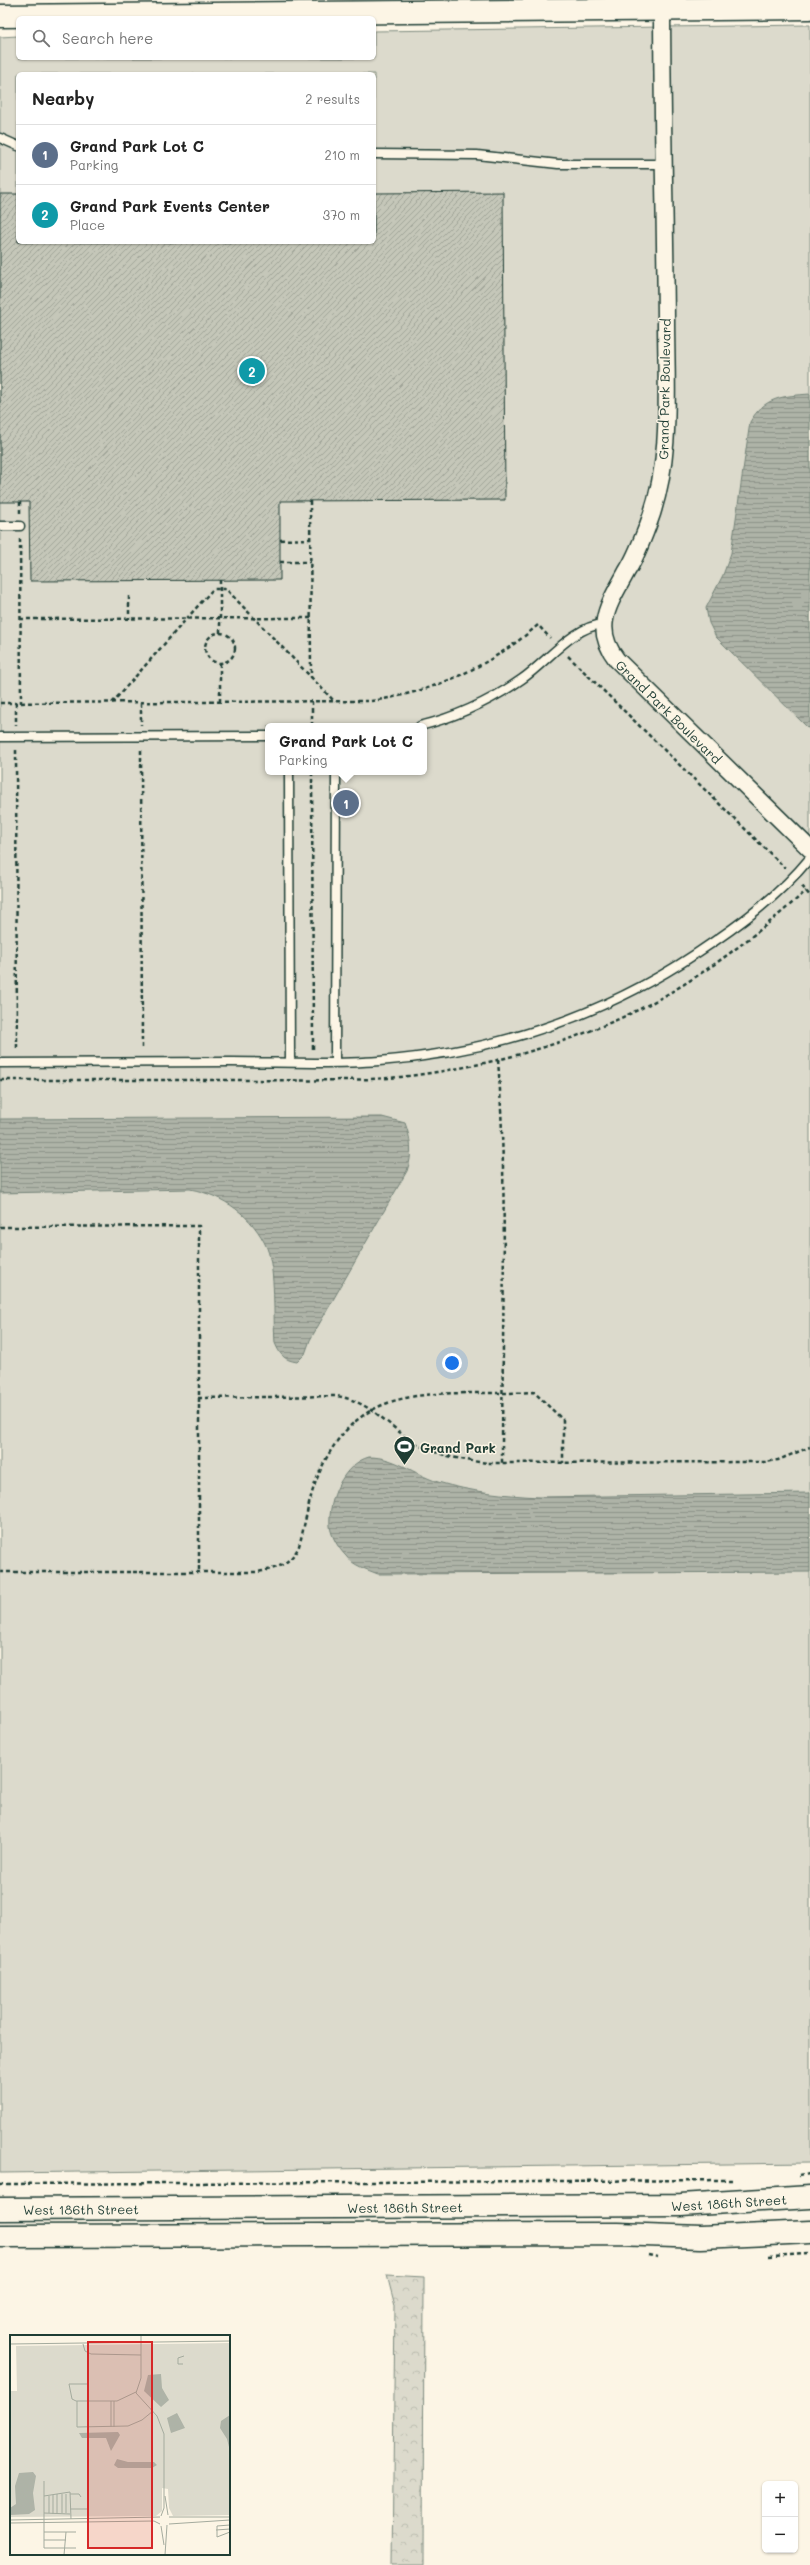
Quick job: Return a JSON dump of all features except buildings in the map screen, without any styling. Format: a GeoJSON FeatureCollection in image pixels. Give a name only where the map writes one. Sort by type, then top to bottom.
{"type":"FeatureCollection","features":[{"type":"Feature","properties":{"kind":"street"},"geometry":{"type":"LineString","coordinates":[[0,16],[662,6],[810,8]]}},
{"type":"Feature","properties":{"kind":"street","name":"Grand Park Boulevard"},"geometry":{"type":"LineString","coordinates":[[662,6],[665,164],[666,416],[662,469],[649,523],[628,570],[609,603],[604,624],[605,638],[609,650],[617,660],[810,849]]}},
{"type":"Feature","properties":{"kind":"street","name":"West 186th Street"},"geometry":{"type":"LineString","coordinates":[[0,2209],[681,2205],[810,2196]]}},
{"type":"Feature","properties":{"kind":"street","name":"West 186th Street"},"geometry":{"type":"LineString","coordinates":[[0,2236],[616,2234],[701,2237],[810,2232]]}},
{"type":"Feature","properties":{"kind":"lane"},"geometry":{"type":"LineString","coordinates":[[0,138],[16,145]]}},
{"type":"Feature","properties":{"kind":"lane"},"geometry":{"type":"LineString","coordinates":[[376,154],[477,155],[558,164],[665,164]]}},
{"type":"Feature","properties":{"kind":"lane"},"geometry":{"type":"LineString","coordinates":[[0,526],[20,526]]}},
{"type":"Feature","properties":{"kind":"lane"},"geometry":{"type":"LineString","coordinates":[[427,724],[474,707],[522,679],[584,628],[604,624]]}},
{"type":"Feature","properties":{"kind":"lane"},"geometry":{"type":"LineString","coordinates":[[0,737],[265,736]]}},
{"type":"Feature","properties":{"kind":"lane"},"geometry":{"type":"LineString","coordinates":[[288,775],[290,1062]]}},
{"type":"Feature","properties":{"kind":"lane"},"geometry":{"type":"LineString","coordinates":[[335,1062],[336,775]]}},
{"type":"Feature","properties":{"kind":"lane"},"geometry":{"type":"LineString","coordinates":[[0,1063],[335,1062],[385,1060],[459,1050],[505,1041],[578,1017],[646,984],[716,941],[783,887],[810,858]]}},
{"type":"Feature","properties":{"kind":"path"},"geometry":{"type":"LineString","coordinates":[[310,501],[311,678]]}},
{"type":"Feature","properties":{"kind":"path"},"geometry":{"type":"LineString","coordinates":[[20,502],[21,703]]}},
{"type":"Feature","properties":{"kind":"path"},"geometry":{"type":"LineString","coordinates":[[280,540],[311,539]]}},
{"type":"Feature","properties":{"kind":"path"},"geometry":{"type":"LineString","coordinates":[[280,562],[311,562]]}},
{"type":"Feature","properties":{"kind":"path"},"geometry":{"type":"LineString","coordinates":[[220,580],[220,634]]}},
{"type":"Feature","properties":{"kind":"path"},"geometry":{"type":"LineString","coordinates":[[111,703],[213,589],[220,588],[226,589],[335,702]]}},
{"type":"Feature","properties":{"kind":"path"},"geometry":{"type":"LineString","coordinates":[[129,596],[129,619]]}},
{"type":"Feature","properties":{"kind":"path"},"geometry":{"type":"LineString","coordinates":[[20,619],[311,618]]}},
{"type":"Feature","properties":{"kind":"path"},"geometry":{"type":"LineString","coordinates":[[220,634],[229,637],[235,646],[231,659],[220,663],[210,659],[205,650],[208,640],[220,634]]}},
{"type":"Feature","properties":{"kind":"path"},"geometry":{"type":"LineString","coordinates":[[220,663],[220,703]]}},
{"type":"Feature","properties":{"kind":"path"},"geometry":{"type":"LineString","coordinates":[[312,702],[312,723]]}},
{"type":"Feature","properties":{"kind":"path"},"geometry":{"type":"LineString","coordinates":[[16,703],[18,1080]]}},
{"type":"Feature","properties":{"kind":"path"},"geometry":{"type":"LineString","coordinates":[[141,703],[142,1080]]}},
{"type":"Feature","properties":{"kind":"path"},"geometry":{"type":"LineString","coordinates":[[312,775],[313,1080]]}},
{"type":"Feature","properties":{"kind":"path"},"geometry":{"type":"LineString","coordinates":[[0,1080],[313,1080],[399,1077],[498,1060],[542,1049],[594,1030],[667,994],[740,946],[806,891]]}},
{"type":"Feature","properties":{"kind":"path"},"geometry":{"type":"LineString","coordinates":[[498,1060],[502,1116],[502,1463]]}},
{"type":"Feature","properties":{"kind":"path"},"geometry":{"type":"LineString","coordinates":[[0,1227],[198,1226],[198,1571]]}},
{"type":"Feature","properties":{"kind":"path"},"geometry":{"type":"LineString","coordinates":[[0,1572],[257,1572],[278,1567],[289,1561],[299,1546],[309,1504],[324,1463],[351,1425],[385,1403],[413,1395],[502,1394],[534,1392],[563,1420],[563,1463]]}},
{"type":"Feature","properties":{"kind":"path"},"geometry":{"type":"LineString","coordinates":[[198,1398],[337,1396],[351,1399],[373,1411],[412,1441],[433,1450],[472,1461],[502,1463],[765,1462],[810,1448]]}},
{"type":"Feature","properties":{"kind":"path"},"geometry":{"type":"LineString","coordinates":[[796,2176],[810,2174]]}},
{"type":"Feature","properties":{"kind":"path"},"geometry":{"type":"LineString","coordinates":[[0,2184],[738,2180]]}},
{"type":"Feature","properties":{"kind":"green space","name":"Grand Park"},"geometry":{"type":"Polygon","coordinates":[[[810,25],[810,2163],[0,2173],[0,37],[16,36],[16,60],[376,60],[376,31],[810,25]]]}},
{"type":"Feature","properties":{"kind":"green space"},"geometry":{"type":"Polygon","coordinates":[[[387,2275],[424,2277],[423,2565],[392,2565],[395,2306],[387,2275]]]}},
{"type":"Feature","properties":{"kind":"shaded area"},"geometry":{"type":"Polygon","coordinates":[[[810,394],[810,730],[716,637],[709,623],[706,608],[723,575],[731,553],[750,422],[761,407],[775,399],[810,394]]]}},
{"type":"Feature","properties":{"kind":"shaded area"},"geometry":{"type":"Polygon","coordinates":[[[382,1117],[405,1123],[409,1135],[411,1153],[407,1171],[310,1340],[305,1354],[297,1362],[289,1360],[283,1356],[275,1343],[272,1269],[267,1248],[254,1226],[236,1209],[225,1202],[214,1196],[190,1189],[0,1193],[0,1119],[382,1117]]]}},
{"type":"Feature","properties":{"kind":"shaded area"},"geometry":{"type":"Polygon","coordinates":[[[369,1457],[388,1460],[438,1482],[475,1491],[513,1495],[539,1497],[810,1493],[810,1572],[378,1574],[360,1567],[349,1559],[336,1542],[330,1526],[332,1505],[339,1484],[352,1467],[369,1457]]]}},
{"type":"Feature","properties":{"kind":"place","name":"Grand Park Events Center"},"geometry":{"type":"Point","coordinates":[252,371]}},
{"type":"Feature","properties":{"kind":"place","name":"Grand Park Lot C"},"geometry":{"type":"Point","coordinates":[346,803]}},
{"type":"Feature","properties":{"kind":"place","name":"Grand Park"},"geometry":{"type":"Point","coordinates":[405,1466]}}]}
